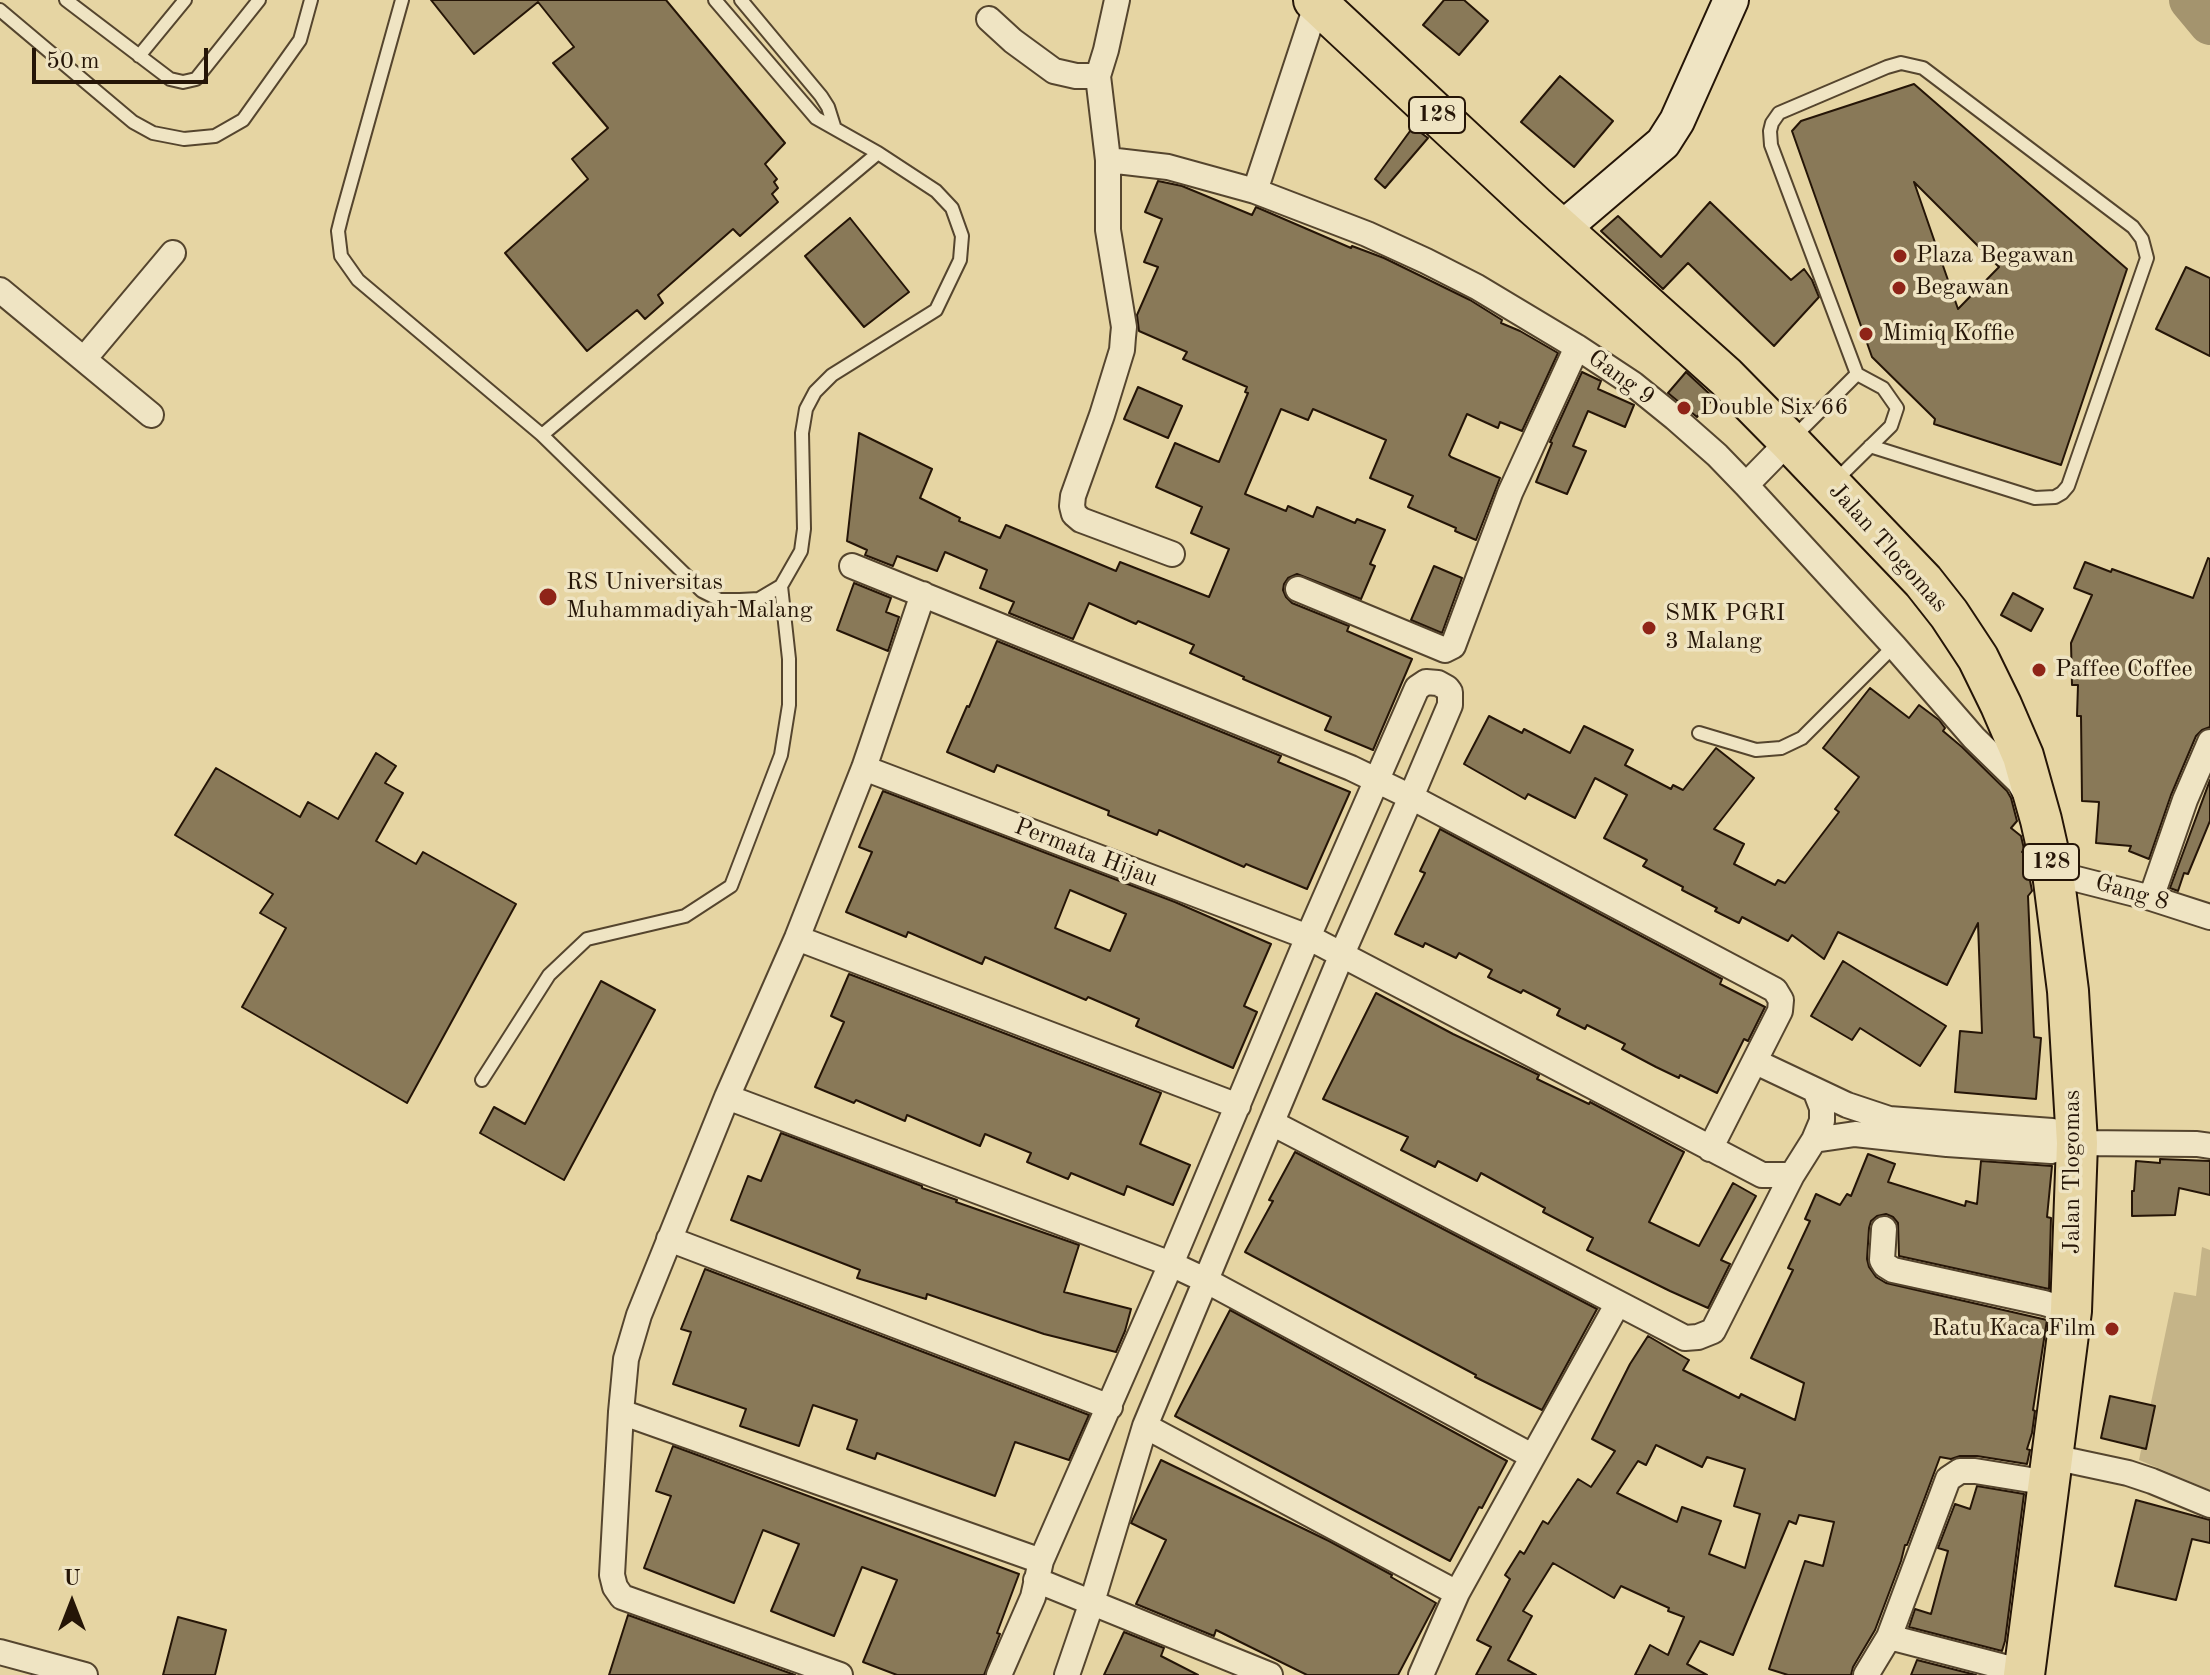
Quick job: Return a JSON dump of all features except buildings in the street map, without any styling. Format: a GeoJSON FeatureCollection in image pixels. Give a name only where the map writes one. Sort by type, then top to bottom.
{"type":"FeatureCollection","features":[{"type":"Feature","properties":{"kind":"main road"},"geometry":{"type":"LineString","coordinates":[[1562,229],[1663,143],[1677,121],[1731,0]]}},
{"type":"Feature","properties":{"kind":"main road","name":"Jalan Tlogomas"},"geometry":{"type":"LineString","coordinates":[[1315,2],[1726,377],[1923,581],[1971,647],[2023,756],[2053,873],[2068,991],[2077,1143],[2071,1311],[2024,1674]]}},
{"type":"Feature","properties":{"kind":"street"},"geometry":{"type":"LineString","coordinates":[[1117,0],[1098,76],[1108,160],[1108,230],[1124,327],[1122,350],[1072,506],[1074,514],[1081,520],[1172,554]]}},
{"type":"Feature","properties":{"kind":"street"},"geometry":{"type":"LineString","coordinates":[[1255,191],[1315,2]]}},
{"type":"Feature","properties":{"kind":"street"},"geometry":{"type":"LineString","coordinates":[[989,19],[1054,71],[1076,76],[1098,76]]}},
{"type":"Feature","properties":{"kind":"street","name":"Gang 9"},"geometry":{"type":"LineString","coordinates":[[1108,160],[1168,167],[1255,191],[1354,229],[1426,261],[1519,311],[1633,384],[1717,455],[1746,485],[1974,738],[2019,782],[2041,820]]}},
{"type":"Feature","properties":{"kind":"street"},"geometry":{"type":"LineString","coordinates":[[84,359],[173,253]]}},
{"type":"Feature","properties":{"kind":"street"},"geometry":{"type":"LineString","coordinates":[[0,290],[151,415]]}},
{"type":"Feature","properties":{"kind":"street"},"geometry":{"type":"LineString","coordinates":[[1298,589],[1445,650],[1453,646],[1510,493],[1577,347]]}},
{"type":"Feature","properties":{"kind":"street"},"geometry":{"type":"LineString","coordinates":[[1746,485],[1789,441]]}},
{"type":"Feature","properties":{"kind":"street"},"geometry":{"type":"LineString","coordinates":[[852,566],[1351,768],[1775,990],[1781,1000],[1780,1011],[1710,1149]]}},
{"type":"Feature","properties":{"kind":"street"},"geometry":{"type":"LineString","coordinates":[[840,1675],[622,1597],[612,1575],[621,1412],[626,1359],[639,1315],[727,1097],[797,938],[864,768],[923,594]]}},
{"type":"Feature","properties":{"kind":"street"},"geometry":{"type":"LineString","coordinates":[[999,1675],[1033,1597],[1038,1571],[1417,688],[1426,682],[1438,683],[1450,692],[1450,705],[1342,954],[1145,1426],[1067,1675]]}},
{"type":"Feature","properties":{"kind":"street"},"geometry":{"type":"LineString","coordinates":[[2151,898],[2185,800],[2210,742]]}},
{"type":"Feature","properties":{"kind":"street","name":"Permata Hijau"},"geometry":{"type":"LineString","coordinates":[[864,768],[1308,937],[1762,1175]]}},
{"type":"Feature","properties":{"kind":"street","name":"Gang 8"},"geometry":{"type":"LineString","coordinates":[[2053,873],[2210,917]]}},
{"type":"Feature","properties":{"kind":"street"},"geometry":{"type":"LineString","coordinates":[[797,938],[1238,1106]]}},
{"type":"Feature","properties":{"kind":"street"},"geometry":{"type":"LineString","coordinates":[[1756,1062],[1856,1109],[1888,1129]]}},
{"type":"Feature","properties":{"kind":"street"},"geometry":{"type":"LineString","coordinates":[[1272,1123],[1685,1338],[1713,1331],[1774,1208],[1814,1140],[1822,1121],[1822,1108],[1815,1090]]}},
{"type":"Feature","properties":{"kind":"street"},"geometry":{"type":"LineString","coordinates":[[727,1097],[1171,1264],[1532,1456]]}},
{"type":"Feature","properties":{"kind":"street"},"geometry":{"type":"LineString","coordinates":[[1814,1140],[1888,1129],[1948,1134],[2052,1131],[2077,1143],[2210,1146]]}},
{"type":"Feature","properties":{"kind":"street"},"geometry":{"type":"LineString","coordinates":[[1774,1208],[1762,1175],[1792,1175]]}},
{"type":"Feature","properties":{"kind":"street"},"geometry":{"type":"LineString","coordinates":[[1884,1229],[1882,1260],[1893,1270],[2071,1311]]}},
{"type":"Feature","properties":{"kind":"street"},"geometry":{"type":"LineString","coordinates":[[669,1239],[1110,1407]]}},
{"type":"Feature","properties":{"kind":"street"},"geometry":{"type":"LineString","coordinates":[[1421,1675],[1457,1593],[1618,1303]]}},
{"type":"Feature","properties":{"kind":"street"},"geometry":{"type":"LineString","coordinates":[[621,1412],[1038,1571],[1092,1602],[1270,1675]]}},
{"type":"Feature","properties":{"kind":"street"},"geometry":{"type":"LineString","coordinates":[[1145,1426],[1457,1593]]}},
{"type":"Feature","properties":{"kind":"street"},"geometry":{"type":"LineString","coordinates":[[1866,1675],[1889,1637],[1948,1479],[1960,1471],[2128,1473],[2210,1505]]}},
{"type":"Feature","properties":{"kind":"street"},"geometry":{"type":"LineString","coordinates":[[1889,1637],[2024,1674]]}},
{"type":"Feature","properties":{"kind":"street"},"geometry":{"type":"LineString","coordinates":[[0,1652],[85,1675]]}},
{"type":"Feature","properties":{"kind":"lane"},"geometry":{"type":"LineString","coordinates":[[139,56],[185,0]]}},
{"type":"Feature","properties":{"kind":"lane"},"geometry":{"type":"LineString","coordinates":[[74,3],[170,79],[183,82],[196,79],[259,0]]}},
{"type":"Feature","properties":{"kind":"lane"},"geometry":{"type":"LineString","coordinates":[[0,10],[133,122],[153,133],[184,139],[215,136],[243,120],[300,40],[311,0]]}},
{"type":"Feature","properties":{"kind":"lane"},"geometry":{"type":"LineString","coordinates":[[402,0],[338,231],[341,256],[358,280],[542,435],[702,591],[720,600],[759,599],[781,586],[801,551],[804,529],[802,433],[806,409],[815,392],[832,375],[936,310],[960,260],[962,236],[952,208],[936,191],[834,126],[816,118],[715,0]]}},
{"type":"Feature","properties":{"kind":"lane"},"geometry":{"type":"LineString","coordinates":[[741,0],[821,96],[834,126]]}},
{"type":"Feature","properties":{"kind":"lane"},"geometry":{"type":"LineString","coordinates":[[1831,485],[1870,446],[1891,426],[1897,408],[1883,388],[1857,374],[1771,145],[1770,131],[1779,113],[1901,63],[1923,68],[2133,227],[2142,239],[2147,258],[2068,486],[2062,493],[2055,497],[2035,498],[1870,446]]}},
{"type":"Feature","properties":{"kind":"lane"},"geometry":{"type":"LineString","coordinates":[[542,435],[878,153]]}},
{"type":"Feature","properties":{"kind":"lane"},"geometry":{"type":"LineString","coordinates":[[1789,441],[1857,374]]}},
{"type":"Feature","properties":{"kind":"lane"},"geometry":{"type":"LineString","coordinates":[[482,1080],[549,975],[587,939],[685,916],[731,886],[781,755],[789,705],[789,659],[781,586]]}},
{"type":"Feature","properties":{"kind":"lane"},"geometry":{"type":"LineString","coordinates":[[1699,733],[1756,750],[1781,748],[1802,738],[1894,646]]}},
{"type":"Feature","properties":{"kind":"shaded area"},"geometry":{"type":"Polygon","coordinates":[[[2202,1247],[2210,1250],[2210,1490],[2139,1460],[2174,1292],[2196,1296],[2202,1247]]]}},
{"type":"Feature","properties":{"kind":"waterway"},"geometry":{"type":"LineString","coordinates":[[2190,0],[2210,24]]}},
{"type":"Feature","properties":{"kind":"place","name":"Plaza Begawan"},"geometry":{"type":"Point","coordinates":[1900,256]}},
{"type":"Feature","properties":{"kind":"place","name":"Begawan"},"geometry":{"type":"Point","coordinates":[1899,288]}},
{"type":"Feature","properties":{"kind":"place","name":"Mimiq Koffie"},"geometry":{"type":"Point","coordinates":[1866,334]}},
{"type":"Feature","properties":{"kind":"place","name":"Double Six 66"},"geometry":{"type":"Point","coordinates":[1684,408]}},
{"type":"Feature","properties":{"kind":"place","name":"RS Universitas Muhammadiyah Malang"},"geometry":{"type":"Point","coordinates":[548,597]}},
{"type":"Feature","properties":{"kind":"place","name":"SMK PGRI 3 Malang"},"geometry":{"type":"Point","coordinates":[1649,628]}},
{"type":"Feature","properties":{"kind":"place","name":"Paffee Coffee"},"geometry":{"type":"Point","coordinates":[2039,670]}},
{"type":"Feature","properties":{"kind":"place","name":"Ratu Kaca Film"},"geometry":{"type":"Point","coordinates":[2112,1329]}}]}
